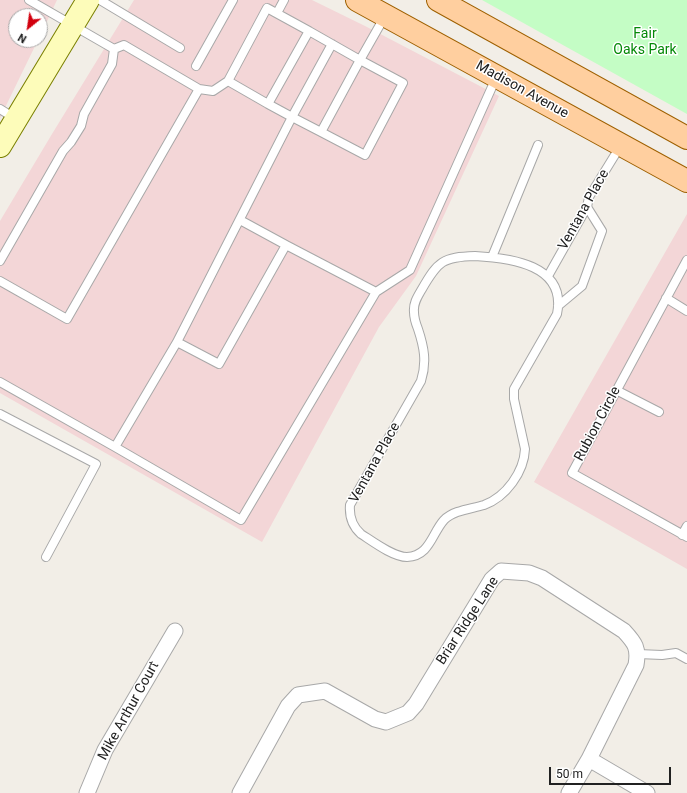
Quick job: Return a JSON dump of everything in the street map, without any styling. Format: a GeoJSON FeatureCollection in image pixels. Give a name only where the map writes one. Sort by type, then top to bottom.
{"type":"FeatureCollection","features":[{"type":"Feature","properties":{"kind":"main road"},"geometry":{"type":"LineString","coordinates":[[0,146],[8,114],[74,26],[88,0]]}},
{"type":"Feature","properties":{"kind":"main road","name":"Madison Avenue"},"geometry":{"type":"LineString","coordinates":[[357,0],[687,181]]}},
{"type":"Feature","properties":{"kind":"main road"},"geometry":{"type":"LineString","coordinates":[[438,0],[687,138]]}},
{"type":"Feature","properties":{"kind":"street","name":"Briar Ridge Lane"},"geometry":{"type":"LineString","coordinates":[[240,793],[288,706],[298,696],[325,691],[375,719],[386,722],[408,714],[416,704],[492,579],[501,571],[529,573],[542,578],[624,631],[634,641],[638,654]]}},
{"type":"Feature","properties":{"kind":"street","name":"Mike Arthur Court"},"geometry":{"type":"LineString","coordinates":[[87,793],[106,750],[175,630]]}},
{"type":"Feature","properties":{"kind":"street"},"geometry":{"type":"LineString","coordinates":[[569,793],[589,759],[636,665],[638,654]]}},
{"type":"Feature","properties":{"kind":"street"},"geometry":{"type":"LineString","coordinates":[[589,759],[647,793]]}},
{"type":"Feature","properties":{"kind":"lane"},"geometry":{"type":"LineString","coordinates":[[29,0],[114,49]]}},
{"type":"Feature","properties":{"kind":"lane"},"geometry":{"type":"LineString","coordinates":[[100,0],[180,48]]}},
{"type":"Feature","properties":{"kind":"lane"},"geometry":{"type":"LineString","coordinates":[[196,66],[233,0]]}},
{"type":"Feature","properties":{"kind":"lane"},"geometry":{"type":"LineString","coordinates":[[277,13],[284,0]]}},
{"type":"Feature","properties":{"kind":"lane"},"geometry":{"type":"LineString","coordinates":[[114,49],[124,45],[199,89],[213,91],[228,82],[268,8],[403,83],[365,155],[228,82]]}},
{"type":"Feature","properties":{"kind":"lane"},"geometry":{"type":"LineString","coordinates":[[321,132],[385,15]]}},
{"type":"Feature","properties":{"kind":"lane"},"geometry":{"type":"LineString","coordinates":[[268,104],[309,31]]}},
{"type":"Feature","properties":{"kind":"lane"},"geometry":{"type":"LineString","coordinates":[[115,447],[177,342],[292,117],[332,44]]}},
{"type":"Feature","properties":{"kind":"lane"},"geometry":{"type":"LineString","coordinates":[[0,261],[63,151],[71,142],[81,126],[84,114],[112,64],[114,49]]}},
{"type":"Feature","properties":{"kind":"lane"},"geometry":{"type":"LineString","coordinates":[[0,382],[241,520],[376,292],[410,270],[497,76]]}},
{"type":"Feature","properties":{"kind":"lane"},"geometry":{"type":"LineString","coordinates":[[0,281],[67,319],[199,89]]}},
{"type":"Feature","properties":{"kind":"lane","name":"Ventana Place"},"geometry":{"type":"LineString","coordinates":[[558,306],[557,314],[514,389],[514,399],[525,449],[525,456],[520,470],[508,488],[498,497],[485,504],[452,514],[444,521],[424,551],[414,556],[400,556],[361,534],[350,519],[350,505],[421,381],[424,372],[425,356],[423,344],[414,317],[415,302],[432,271],[439,264],[456,256],[492,257],[512,260],[537,268],[548,276],[586,207],[589,197],[622,144]]}},
{"type":"Feature","properties":{"kind":"lane"},"geometry":{"type":"LineString","coordinates":[[492,257],[538,145]]}},
{"type":"Feature","properties":{"kind":"lane"},"geometry":{"type":"LineString","coordinates":[[558,306],[582,286],[602,231],[586,207]]}},
{"type":"Feature","properties":{"kind":"lane"},"geometry":{"type":"LineString","coordinates":[[240,220],[376,292]]}},
{"type":"Feature","properties":{"kind":"lane"},"geometry":{"type":"LineString","coordinates":[[177,342],[219,364],[286,245]]}},
{"type":"Feature","properties":{"kind":"lane","name":"Rubion Circle"},"geometry":{"type":"LineString","coordinates":[[685,536],[572,472],[687,260]]}},
{"type":"Feature","properties":{"kind":"lane"},"geometry":{"type":"LineString","coordinates":[[548,276],[558,294],[558,306]]}},
{"type":"Feature","properties":{"kind":"lane"},"geometry":{"type":"LineString","coordinates":[[666,298],[687,311]]}},
{"type":"Feature","properties":{"kind":"lane"},"geometry":{"type":"LineString","coordinates":[[616,390],[659,412]]}},
{"type":"Feature","properties":{"kind":"lane"},"geometry":{"type":"LineString","coordinates":[[0,414],[96,464],[46,557]]}},
{"type":"Feature","properties":{"kind":"lane"},"geometry":{"type":"LineString","coordinates":[[685,536],[687,526]]}},
{"type":"Feature","properties":{"kind":"lane"},"geometry":{"type":"LineString","coordinates":[[638,654],[662,655],[676,653],[687,659]]}},
{"type":"Feature","properties":{"kind":"shaded area"},"geometry":{"type":"Polygon","coordinates":[[[0,0],[57,0],[48,19],[48,8],[8,8],[8,48],[34,48],[0,118],[0,0]]]}},
{"type":"Feature","properties":{"kind":"shaded area"},"geometry":{"type":"Polygon","coordinates":[[[134,0],[312,0],[499,96],[416,276],[379,327],[262,542],[0,393],[0,221],[134,0]]]}},
{"type":"Feature","properties":{"kind":"shaded area"},"geometry":{"type":"Polygon","coordinates":[[[687,214],[687,569],[534,482],[687,214]]]}},
{"type":"Feature","properties":{"kind":"green space","name":"Fair Oaks Park"},"geometry":{"type":"Polygon","coordinates":[[[482,0],[687,0],[687,114],[482,0]]]}}]}
